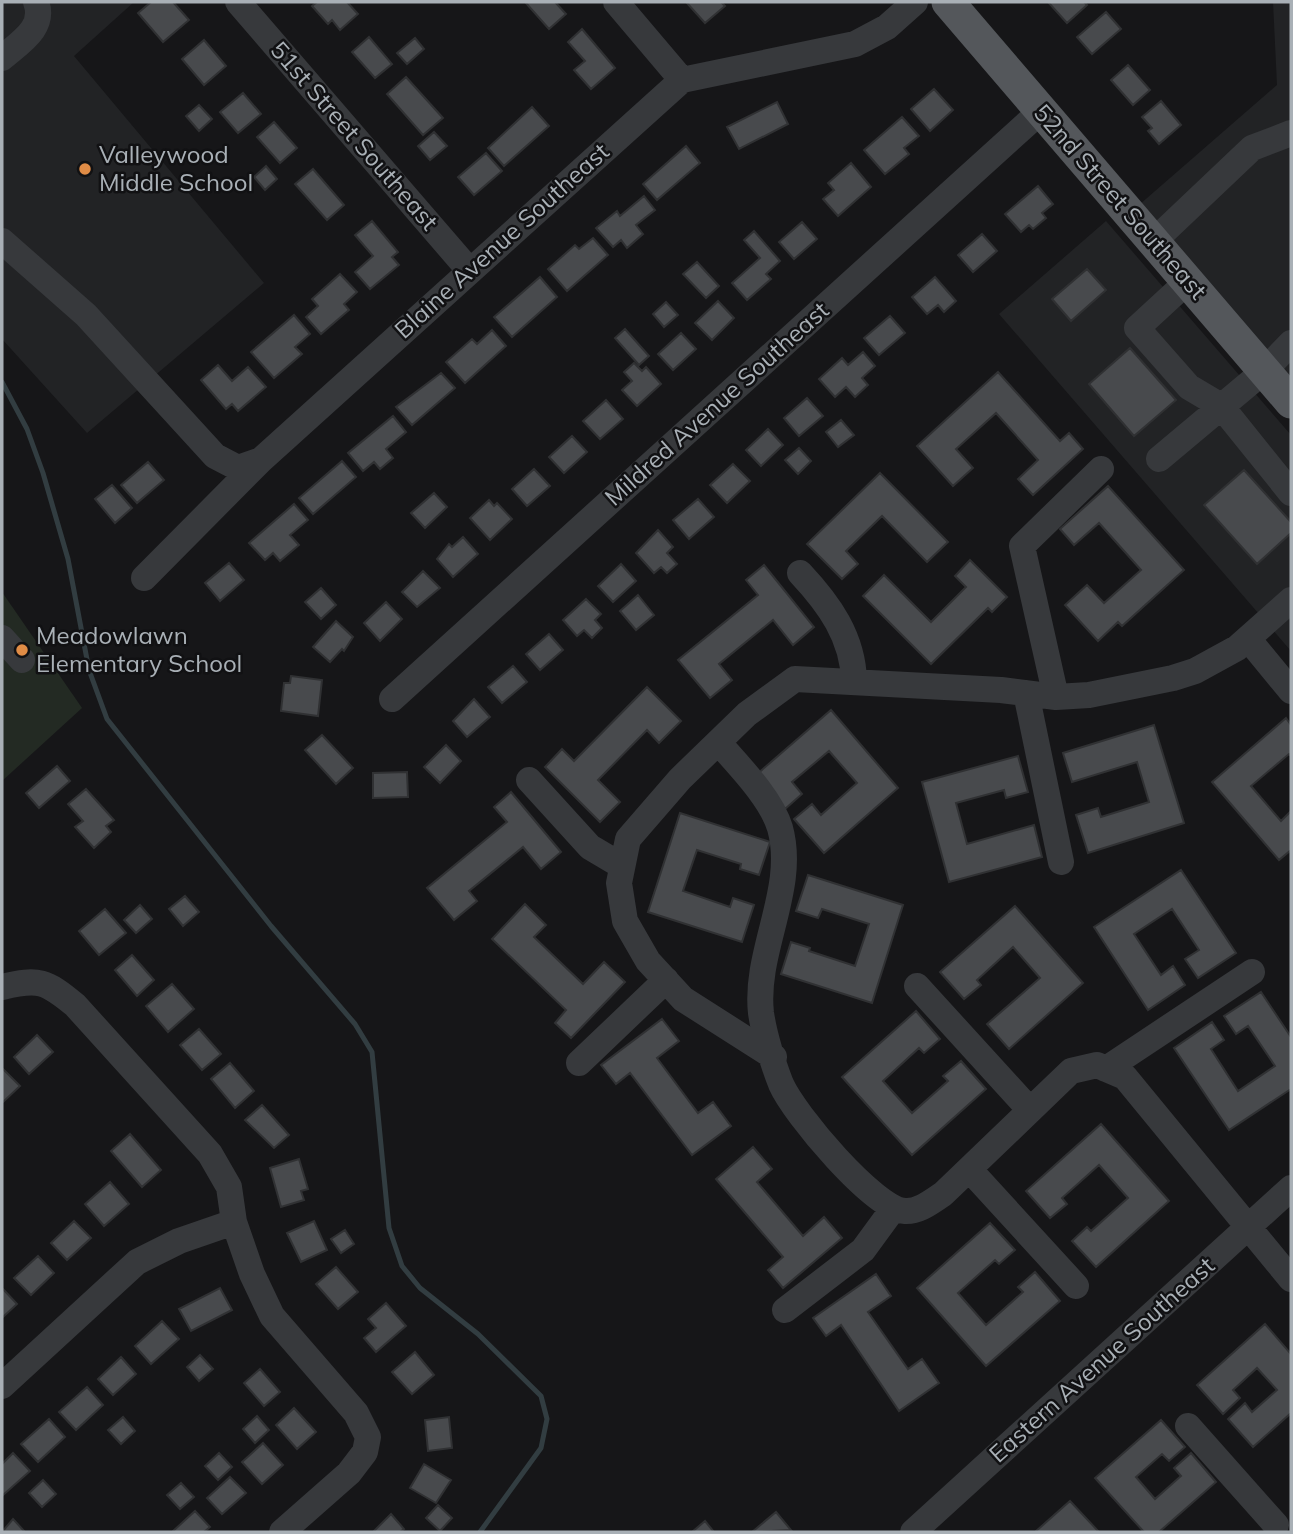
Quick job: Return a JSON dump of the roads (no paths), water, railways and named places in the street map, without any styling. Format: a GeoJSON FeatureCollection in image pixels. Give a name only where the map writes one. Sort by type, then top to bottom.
{"type":"FeatureCollection","features":[{"type":"Feature","properties":{"kind":"main road","name":"52nd Street Southeast"},"geometry":{"type":"LineString","coordinates":[[948,2],[1291,402]]}},
{"type":"Feature","properties":{"kind":"street"},"geometry":{"type":"LineString","coordinates":[[2,58],[35,27],[38,17],[36,2]]}},
{"type":"Feature","properties":{"kind":"street","name":"51st Street Southeast"},"geometry":{"type":"LineString","coordinates":[[238,2],[470,270]]}},
{"type":"Feature","properties":{"kind":"street"},"geometry":{"type":"LineString","coordinates":[[616,2],[682,80],[855,44],[887,27],[915,2]]}},
{"type":"Feature","properties":{"kind":"street","name":"Blaine Avenue Southeast"},"geometry":{"type":"LineString","coordinates":[[144,578],[261,460],[682,80]]}},
{"type":"Feature","properties":{"kind":"street","name":"Mildred Avenue Southeast"},"geometry":{"type":"LineString","coordinates":[[392,699],[1042,110]]}},
{"type":"Feature","properties":{"kind":"street"},"geometry":{"type":"LineString","coordinates":[[1154,241],[1252,148],[1291,134]]}},
{"type":"Feature","properties":{"kind":"street"},"geometry":{"type":"LineString","coordinates":[[2,241],[86,315],[215,456],[237,468],[261,460]]}},
{"type":"Feature","properties":{"kind":"street"},"geometry":{"type":"LineString","coordinates":[[1188,281],[1137,328],[1189,387],[1221,406],[1291,493]]}},
{"type":"Feature","properties":{"kind":"street"},"geometry":{"type":"LineString","coordinates":[[1159,458],[1264,371],[1291,343]]}},
{"type":"Feature","properties":{"kind":"street"},"geometry":{"type":"LineString","coordinates":[[1056,697],[1022,546],[1101,469]]}},
{"type":"Feature","properties":{"kind":"street"},"geometry":{"type":"LineString","coordinates":[[800,573],[830,605],[853,657],[854,681]]}},
{"type":"Feature","properties":{"kind":"street"},"geometry":{"type":"LineString","coordinates":[[774,1057],[683,999],[648,961],[625,922],[619,883],[628,839],[680,779],[747,714],[795,680],[854,681],[1056,697],[1089,695],[1173,678],[1219,660],[1286,616]]}},
{"type":"Feature","properties":{"kind":"street"},"geometry":{"type":"LineString","coordinates":[[2,638],[22,660]]}},
{"type":"Feature","properties":{"kind":"street"},"geometry":{"type":"LineString","coordinates":[[1249,640],[1291,691]]}},
{"type":"Feature","properties":{"kind":"street"},"geometry":{"type":"LineString","coordinates":[[1026,693],[1061,863]]}},
{"type":"Feature","properties":{"kind":"street"},"geometry":{"type":"LineString","coordinates":[[718,742],[754,784],[780,827],[784,866],[764,978],[761,1012],[781,1083],[808,1126],[874,1197],[893,1209],[907,1212],[923,1207],[968,1169],[1071,1071],[1097,1065],[1125,1077],[1291,1279]]}},
{"type":"Feature","properties":{"kind":"street"},"geometry":{"type":"LineString","coordinates":[[529,780],[590,847],[622,866]]}},
{"type":"Feature","properties":{"kind":"street"},"geometry":{"type":"LineString","coordinates":[[1106,1069],[1252,972]]}},
{"type":"Feature","properties":{"kind":"street"},"geometry":{"type":"LineString","coordinates":[[2,988],[30,980],[51,985],[75,1005],[210,1154],[229,1187],[234,1222],[252,1274],[272,1316],[356,1413],[368,1437],[365,1452],[349,1473],[282,1532]]}},
{"type":"Feature","properties":{"kind":"street"},"geometry":{"type":"LineString","coordinates":[[579,1063],[666,980]]}},
{"type":"Feature","properties":{"kind":"street"},"geometry":{"type":"LineString","coordinates":[[917,986],[1030,1110]]}},
{"type":"Feature","properties":{"kind":"street"},"geometry":{"type":"LineString","coordinates":[[968,1169],[1076,1286]]}},
{"type":"Feature","properties":{"kind":"street","name":"Eastern Avenue Southeast"},"geometry":{"type":"LineString","coordinates":[[913,1532],[1291,1188]]}},
{"type":"Feature","properties":{"kind":"street"},"geometry":{"type":"LineString","coordinates":[[785,1310],[863,1250],[893,1209]]}},
{"type":"Feature","properties":{"kind":"street"},"geometry":{"type":"LineString","coordinates":[[2,1386],[138,1262],[179,1241],[234,1222]]}},
{"type":"Feature","properties":{"kind":"street"},"geometry":{"type":"LineString","coordinates":[[1188,1426],[1278,1523]]}},
{"type":"Feature","properties":{"kind":"waterway"},"geometry":{"type":"LineString","coordinates":[[2,382],[27,429],[43,473],[68,559],[89,670],[107,719],[271,926],[355,1024],[372,1052],[389,1228],[402,1266],[420,1288],[478,1334],[541,1396],[547,1419],[541,1448],[480,1532]]}},
{"type":"Feature","properties":{"kind":"place","name":"Valleywood Middle School"},"geometry":{"type":"Point","coordinates":[85,169]}},
{"type":"Feature","properties":{"kind":"place","name":"Meadowlawn Elementary School"},"geometry":{"type":"Point","coordinates":[22,650]}}]}
